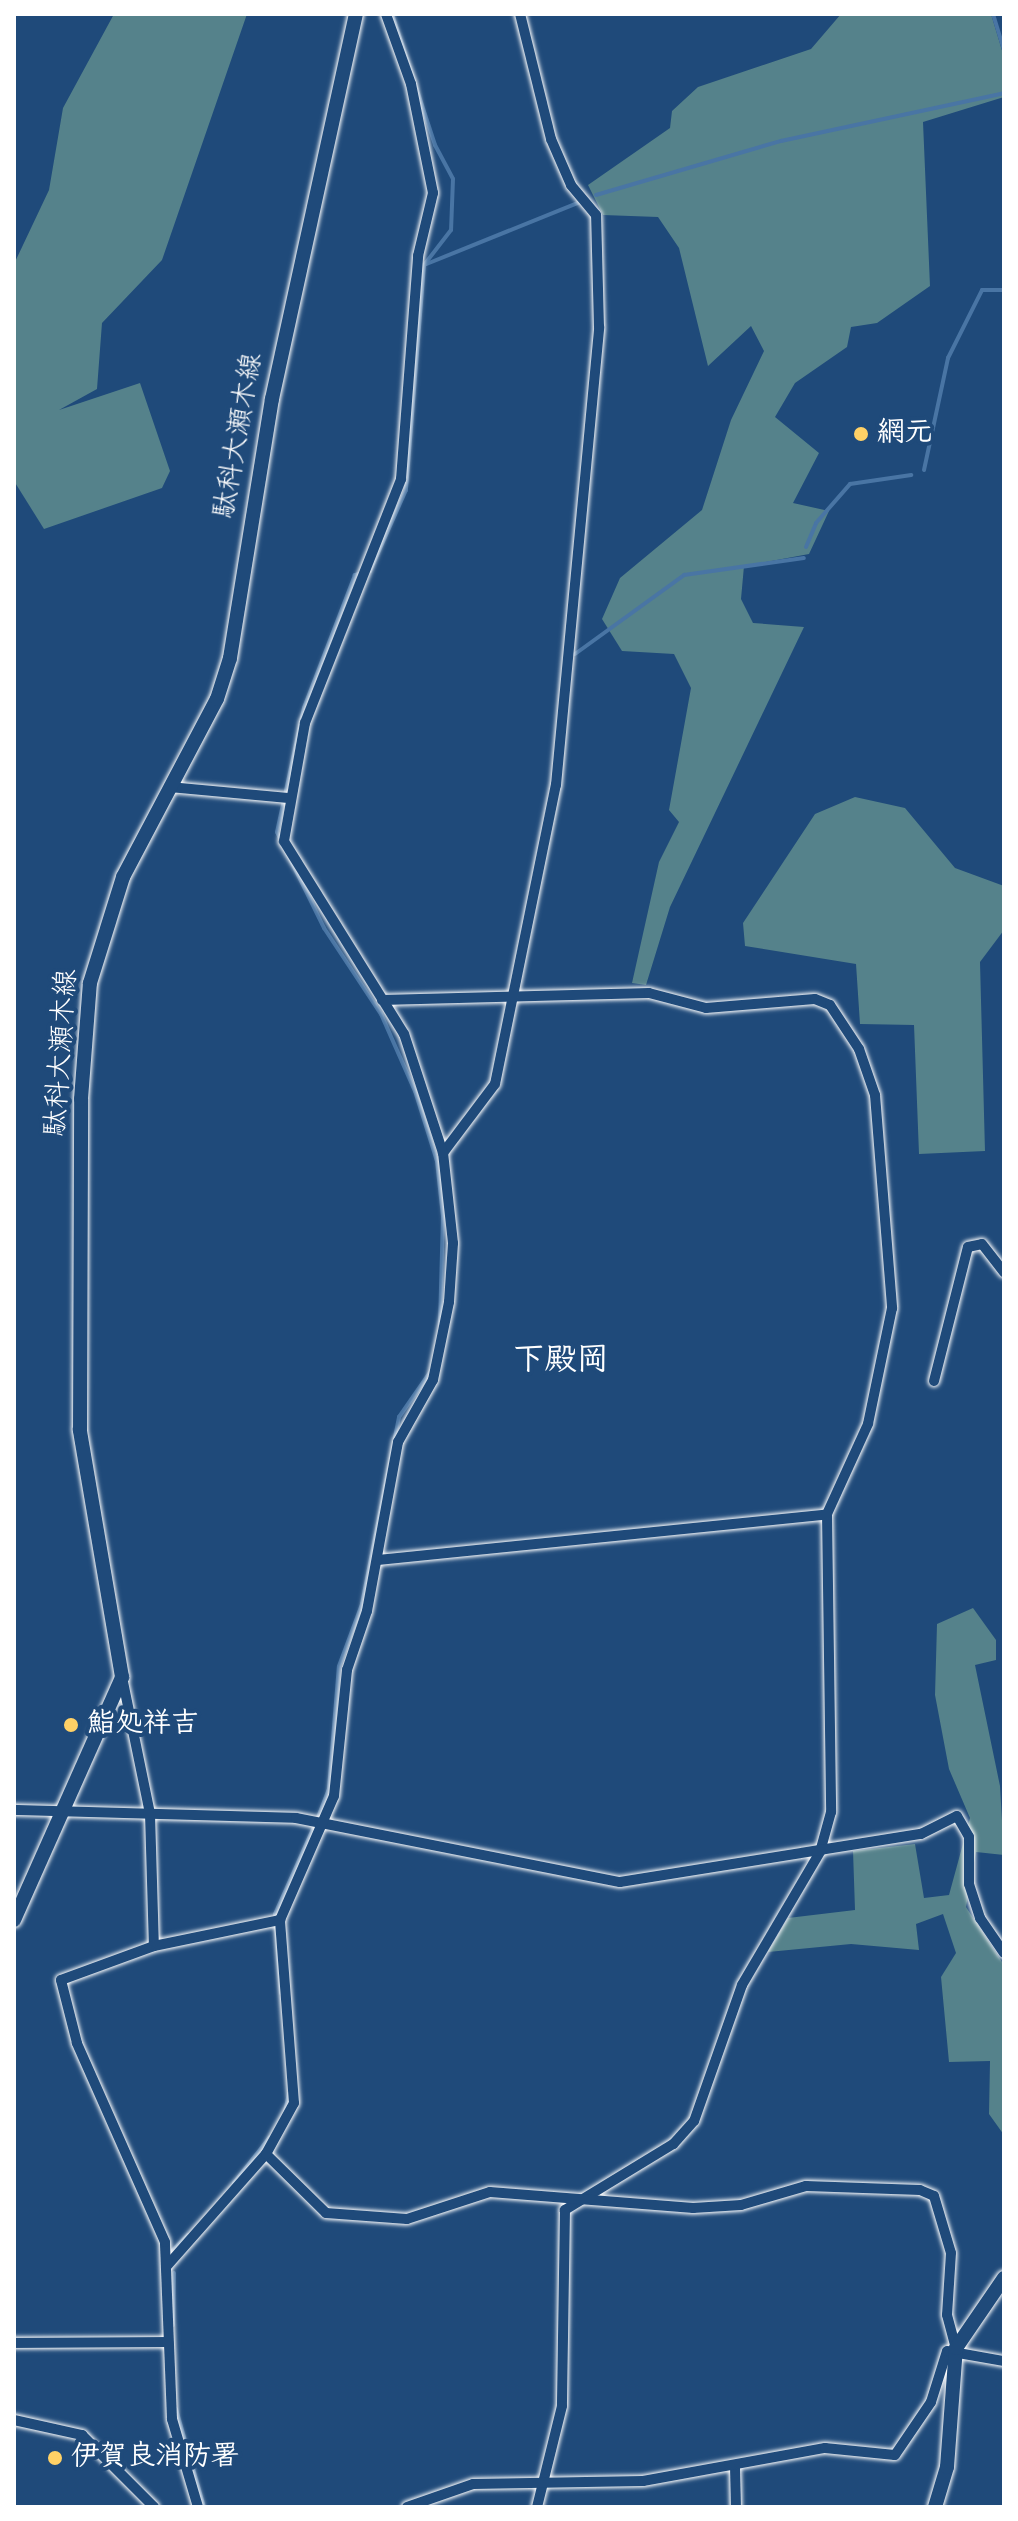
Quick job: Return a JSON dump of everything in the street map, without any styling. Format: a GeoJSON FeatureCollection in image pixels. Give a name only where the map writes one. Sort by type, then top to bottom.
{"type":"FeatureCollection","features":[{"type":"Feature","properties":{"kind":"main road","name":"駄科大瀬木線"},"geometry":{"type":"LineString","coordinates":[[122,1677],[80,1430],[81,1099],[90,983],[103,930],[169,787],[217,699],[230,658],[272,399],[356,14]]}},
{"type":"Feature","properties":{"kind":"main road"},"geometry":{"type":"LineString","coordinates":[[14,1920],[122,1677]]}},
{"type":"Feature","properties":{"kind":"main road"},"geometry":{"type":"LineString","coordinates":[[935,2507],[947,2467],[956,2348],[1004,2278]]}},
{"type":"Feature","properties":{"kind":"street"},"geometry":{"type":"LineString","coordinates":[[166,2267],[266,2154],[288,2121],[298,2084],[276,1921],[334,1796],[347,1670],[378,1560],[398,1442],[433,1380],[444,1332],[453,1243],[443,1153],[404,1034],[284,841],[288,798],[305,723],[401,479],[418,256],[433,193],[411,84],[386,14]]}},
{"type":"Feature","properties":{"kind":"street"},"geometry":{"type":"LineString","coordinates":[[443,1153],[489,1099],[516,992],[556,785],[599,327],[601,238],[591,204],[571,185],[551,139],[520,14]]}},
{"type":"Feature","properties":{"kind":"street"},"geometry":{"type":"LineString","coordinates":[[169,787],[288,798]]}},
{"type":"Feature","properties":{"kind":"street"},"geometry":{"type":"LineString","coordinates":[[382,1000],[516,992],[649,993],[706,1008],[815,999],[830,1005],[859,1049],[875,1095],[892,1308],[868,1424],[827,1514],[831,1812],[820,1852],[742,1985],[694,2121],[673,2144],[573,2201],[563,2227],[562,2406],[547,2483],[537,2507]]}},
{"type":"Feature","properties":{"kind":"street"},"geometry":{"type":"LineString","coordinates":[[934,1381],[968,1247],[982,1244],[1004,1272]]}},
{"type":"Feature","properties":{"kind":"street"},"geometry":{"type":"LineString","coordinates":[[378,1560],[827,1514]]}},
{"type":"Feature","properties":{"kind":"street"},"geometry":{"type":"LineString","coordinates":[[122,1677],[150,1814],[154,1946]]}},
{"type":"Feature","properties":{"kind":"street"},"geometry":{"type":"LineString","coordinates":[[14,1810],[321,1824],[620,1882],[921,1834],[957,1816],[969,1837],[973,1895],[1004,1953]]}},
{"type":"Feature","properties":{"kind":"street"},"geometry":{"type":"LineString","coordinates":[[198,2507],[172,2419],[165,2342],[165,2242],[77,2043],[61,1980],[154,1946],[276,1921]]}},
{"type":"Feature","properties":{"kind":"street"},"geometry":{"type":"LineString","coordinates":[[266,2154],[326,2213],[424,2219],[446,2203],[490,2192],[573,2201],[637,2199],[693,2208],[741,2205],[806,2186],[920,2190],[934,2196],[951,2253],[947,2315],[956,2348]]}},
{"type":"Feature","properties":{"kind":"street"},"geometry":{"type":"LineString","coordinates":[[14,2343],[165,2342]]}},
{"type":"Feature","properties":{"kind":"street"},"geometry":{"type":"LineString","coordinates":[[407,2507],[473,2484],[643,2481],[735,2467],[825,2448],[895,2455],[931,2402],[947,2351],[956,2348],[1004,2361]]}},
{"type":"Feature","properties":{"kind":"street"},"geometry":{"type":"LineString","coordinates":[[14,2420],[82,2435],[154,2507]]}},
{"type":"Feature","properties":{"kind":"street"},"geometry":{"type":"LineString","coordinates":[[735,2467],[736,2507]]}},
{"type":"Feature","properties":{"kind":"green space"},"geometry":{"type":"Polygon","coordinates":[[[114,14],[247,14],[162,260],[102,323],[97,389],[59,410],[140,383],[170,471],[162,488],[44,529],[14,481],[14,264],[49,190],[63,108],[114,14]]]}},
{"type":"Feature","properties":{"kind":"green space"},"geometry":{"type":"Polygon","coordinates":[[[841,14],[991,14],[1004,57],[1004,97],[923,122],[930,286],[877,323],[851,327],[847,347],[795,383],[775,417],[819,453],[793,503],[829,511],[809,554],[744,566],[741,599],[753,623],[804,627],[670,907],[646,985],[632,983],[659,862],[679,822],[669,810],[691,688],[674,654],[622,651],[602,619],[620,578],[702,510],[731,420],[764,351],[751,326],[708,366],[679,248],[658,217],[603,215],[588,185],[670,128],[672,111],[698,87],[811,49],[841,14]]]}},
{"type":"Feature","properties":{"kind":"green space"},"geometry":{"type":"Polygon","coordinates":[[[855,797],[905,808],[955,868],[1004,886],[1004,930],[980,962],[985,1151],[919,1154],[914,1025],[860,1024],[856,964],[745,946],[743,923],[815,814],[855,797]]]}},
{"type":"Feature","properties":{"kind":"green space"},"geometry":{"type":"Polygon","coordinates":[[[973,1608],[996,1640],[996,1660],[975,1665],[1000,1786],[1004,1855],[976,1852],[966,1907],[1004,1965],[1004,2135],[989,2114],[990,2061],[949,2062],[941,1977],[956,1953],[943,1914],[916,1924],[919,1950],[851,1944],[768,1952],[788,1918],[855,1910],[853,1851],[915,1844],[924,1898],[949,1895],[970,1818],[949,1769],[935,1695],[937,1624],[973,1608]]]}},
{"type":"Feature","properties":{"kind":"waterway"},"geometry":{"type":"LineString","coordinates":[[392,14],[435,145],[453,179],[451,230],[424,265],[406,490],[370,571],[355,575],[304,708],[277,832],[324,928],[381,1014],[415,1091],[437,1161],[443,1216],[440,1324]]}},
{"type":"Feature","properties":{"kind":"waterway"},"geometry":{"type":"LineString","coordinates":[[993,14],[1004,50]]}},
{"type":"Feature","properties":{"kind":"waterway"},"geometry":{"type":"LineString","coordinates":[[596,195],[781,141],[1004,93]]}},
{"type":"Feature","properties":{"kind":"waterway"},"geometry":{"type":"LineString","coordinates":[[424,265],[580,202]]}},
{"type":"Feature","properties":{"kind":"waterway"},"geometry":{"type":"LineString","coordinates":[[924,470],[948,358],[982,290],[1004,290]]}},
{"type":"Feature","properties":{"kind":"waterway"},"geometry":{"type":"LineString","coordinates":[[806,547],[816,523],[850,484],[911,475]]}},
{"type":"Feature","properties":{"kind":"waterway"},"geometry":{"type":"LineString","coordinates":[[575,654],[684,575],[804,558]]}},
{"type":"Feature","properties":{"kind":"waterway"},"geometry":{"type":"LineString","coordinates":[[317,1820],[329,1789],[339,1666],[362,1604],[399,1417],[431,1371]]}},
{"type":"Feature","properties":{"kind":"waterway"},"geometry":{"type":"LineString","coordinates":[[281,1993],[275,1914],[313,1829]]}},
{"type":"Feature","properties":{"kind":"waterway"},"geometry":{"type":"LineString","coordinates":[[285,2112],[289,2093]]}},
{"type":"Feature","properties":{"kind":"waterway"},"geometry":{"type":"LineString","coordinates":[[234,2183],[270,2137]]}},
{"type":"Feature","properties":{"kind":"waterway"},"geometry":{"type":"LineString","coordinates":[[173,2250],[188,2235]]}},
{"type":"Feature","properties":{"kind":"waterway"},"geometry":{"type":"LineString","coordinates":[[173,2325],[174,2273]]}},
{"type":"Feature","properties":{"kind":"waterway"},"geometry":{"type":"LineString","coordinates":[[176,2409],[204,2507]]}},
{"type":"Feature","properties":{"kind":"place","name":"網元"},"geometry":{"type":"Point","coordinates":[861,434]}},
{"type":"Feature","properties":{"kind":"place","name":"鮨処祥吉"},"geometry":{"type":"Point","coordinates":[71,1725]}},
{"type":"Feature","properties":{"kind":"place","name":"伊賀良消防署"},"geometry":{"type":"Point","coordinates":[55,2458]}},
{"type":"Feature","properties":{"kind":"district","name":"下殿岡"},"geometry":{"type":"Point","coordinates":[561,1362]}}]}
